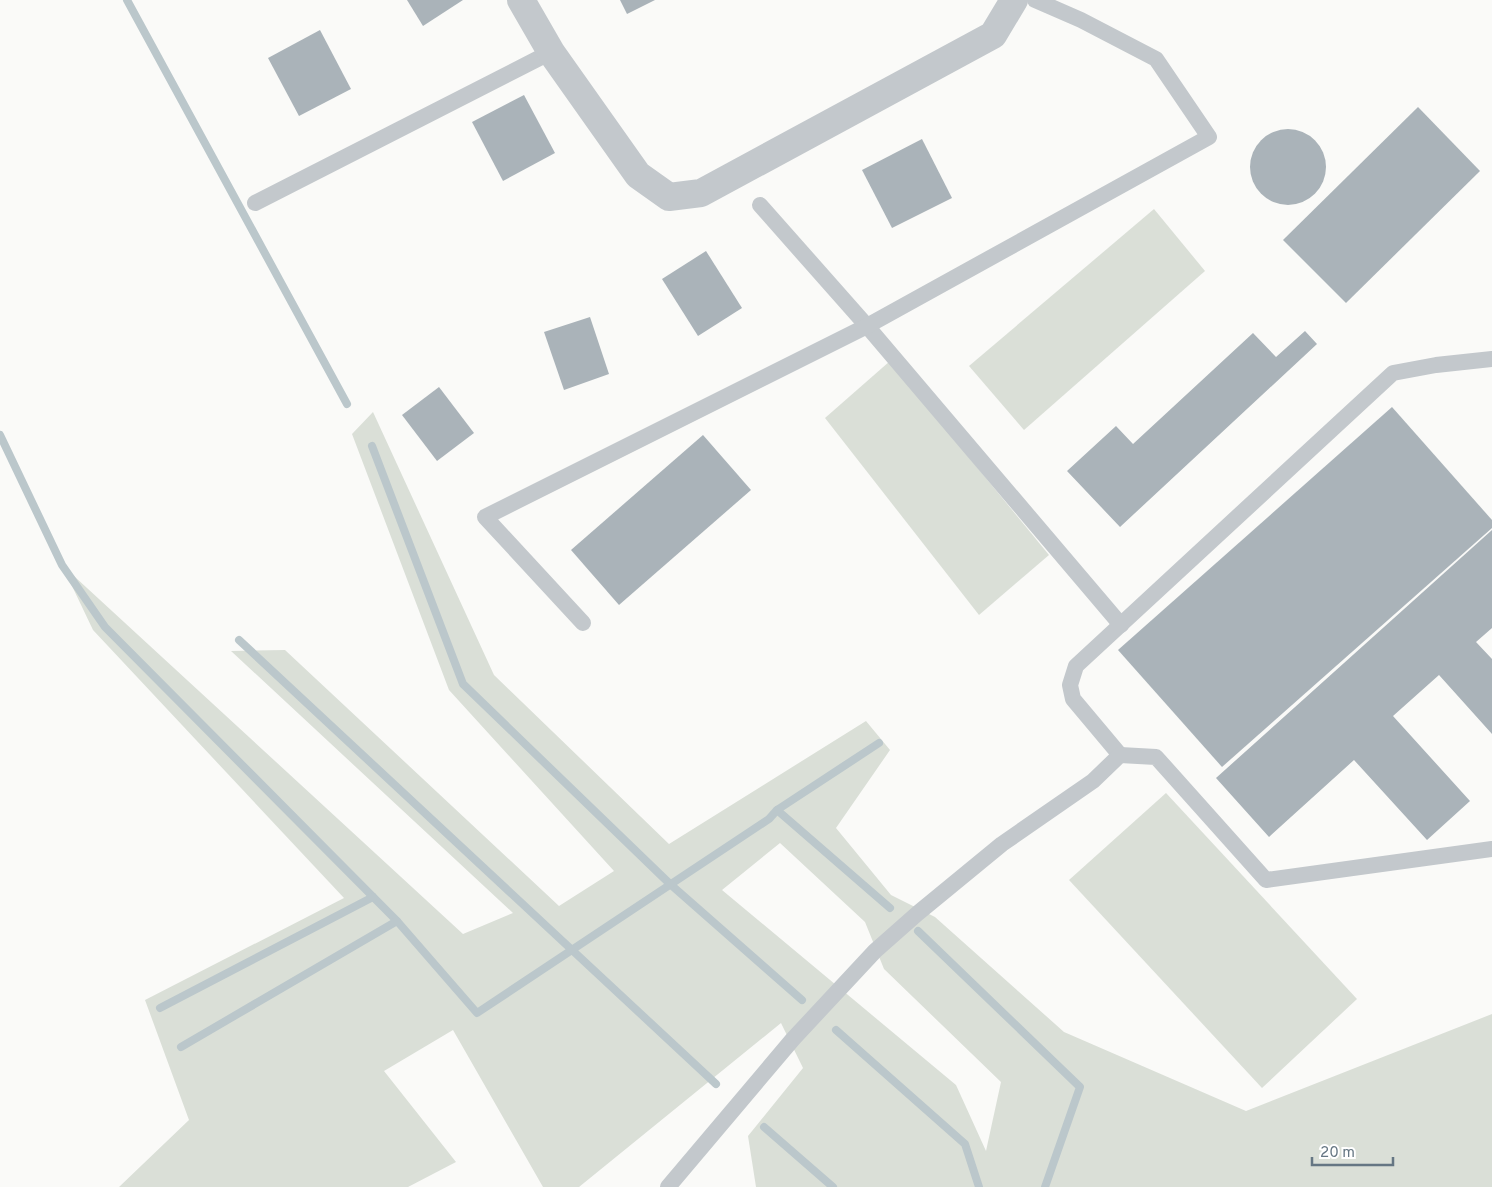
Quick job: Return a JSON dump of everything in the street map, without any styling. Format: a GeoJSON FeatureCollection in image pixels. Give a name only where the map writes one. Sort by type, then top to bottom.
{"type":"FeatureCollection","features":[{"type":"Feature","properties":{"kind":"street"},"geometry":{"type":"LineString","coordinates":[[521,0],[551,52],[638,175],[669,197],[701,193],[993,35],[1014,0]]}},
{"type":"Feature","properties":{"kind":"lane"},"geometry":{"type":"LineString","coordinates":[[583,623],[485,517],[868,326],[1209,137],[1156,59],[1081,20],[1035,0]]}},
{"type":"Feature","properties":{"kind":"lane"},"geometry":{"type":"LineString","coordinates":[[255,203],[551,52]]}},
{"type":"Feature","properties":{"kind":"lane"},"geometry":{"type":"LineString","coordinates":[[760,205],[868,326],[1121,625]]}},
{"type":"Feature","properties":{"kind":"lane"},"geometry":{"type":"LineString","coordinates":[[1492,359],[1436,365],[1393,373],[1076,666],[1070,686],[1073,700],[1120,755],[1156,757],[1266,880],[1492,849]]}},
{"type":"Feature","properties":{"kind":"lane"},"geometry":{"type":"LineString","coordinates":[[668,1187],[793,1039],[875,951],[1002,844],[1093,781],[1120,755]]}},
{"type":"Feature","properties":{"kind":"shaded area"},"geometry":{"type":"Polygon","coordinates":[[[1154,209],[1205,271],[1024,430],[969,366],[1154,209]]]}},
{"type":"Feature","properties":{"kind":"shaded area"},"geometry":{"type":"Polygon","coordinates":[[[890,361],[1049,555],[979,615],[825,418],[890,361]]]}},
{"type":"Feature","properties":{"kind":"shaded area"},"geometry":{"type":"Polygon","coordinates":[[[373,412],[494,675],[669,844],[866,721],[890,750],[836,828],[891,895],[935,917],[1064,1032],[1246,1111],[1492,1014],[1492,1187],[756,1187],[748,1136],[803,1068],[781,1023],[579,1187],[543,1187],[453,1030],[384,1071],[456,1162],[408,1187],[119,1187],[189,1120],[145,1000],[344,898],[93,630],[62,565],[463,934],[513,913],[231,651],[285,650],[559,906],[614,871],[449,690],[352,434],[373,412]],[[780,843],[722,890],[956,1085],[986,1151],[1001,1082],[884,969],[865,922],[780,843]]]}},
{"type":"Feature","properties":{"kind":"shaded area"},"geometry":{"type":"Polygon","coordinates":[[[1166,793],[1357,999],[1262,1088],[1069,880],[1166,793]]]}},
{"type":"Feature","properties":{"kind":"building"},"geometry":{"type":"Polygon","coordinates":[[[407,0],[463,0],[423,26],[407,0]]]}},
{"type":"Feature","properties":{"kind":"building"},"geometry":{"type":"Polygon","coordinates":[[[620,0],[655,0],[627,14],[620,0]]]}},
{"type":"Feature","properties":{"kind":"building"},"geometry":{"type":"Polygon","coordinates":[[[320,30],[351,89],[299,116],[268,58],[320,30]]]}},
{"type":"Feature","properties":{"kind":"building"},"geometry":{"type":"Polygon","coordinates":[[[524,95],[555,153],[503,181],[472,122],[524,95]]]}},
{"type":"Feature","properties":{"kind":"building"},"geometry":{"type":"Polygon","coordinates":[[[1418,107],[1480,171],[1346,303],[1283,240],[1418,107]]]}},
{"type":"Feature","properties":{"kind":"building"},"geometry":{"type":"Polygon","coordinates":[[[1288,129],[1302,132],[1315,140],[1323,153],[1326,167],[1323,181],[1315,194],[1302,202],[1288,205],[1274,202],[1261,194],[1253,181],[1250,167],[1253,153],[1261,140],[1274,132],[1288,129]]]}},
{"type":"Feature","properties":{"kind":"building"},"geometry":{"type":"Polygon","coordinates":[[[922,139],[952,198],[892,228],[862,170],[922,139]]]}},
{"type":"Feature","properties":{"kind":"building"},"geometry":{"type":"Polygon","coordinates":[[[706,251],[742,308],[698,336],[662,279],[706,251]]]}},
{"type":"Feature","properties":{"kind":"building"},"geometry":{"type":"Polygon","coordinates":[[[590,317],[609,374],[564,390],[544,332],[590,317]]]}},
{"type":"Feature","properties":{"kind":"building"},"geometry":{"type":"Polygon","coordinates":[[[1305,331],[1317,344],[1120,527],[1067,471],[1116,426],[1133,444],[1253,333],[1276,357],[1305,331]]]}},
{"type":"Feature","properties":{"kind":"building"},"geometry":{"type":"Polygon","coordinates":[[[439,387],[474,433],[437,461],[402,415],[439,387]]]}},
{"type":"Feature","properties":{"kind":"building"},"geometry":{"type":"Polygon","coordinates":[[[1392,407],[1492,520],[1492,528],[1222,767],[1118,650],[1392,407]]]}},
{"type":"Feature","properties":{"kind":"building"},"geometry":{"type":"Polygon","coordinates":[[[703,435],[751,490],[619,605],[571,550],[703,435]]]}},
{"type":"Feature","properties":{"kind":"building"},"geometry":{"type":"Polygon","coordinates":[[[1492,530],[1492,628],[1476,642],[1492,659],[1492,734],[1439,675],[1393,716],[1470,801],[1427,840],[1354,760],[1269,837],[1216,778],[1492,530]]]}},
{"type":"Feature","properties":{"kind":"waterway"},"geometry":{"type":"LineString","coordinates":[[127,0],[347,404]]}},
{"type":"Feature","properties":{"kind":"waterway"},"geometry":{"type":"LineString","coordinates":[[0,435],[62,565],[105,627],[397,921]]}},
{"type":"Feature","properties":{"kind":"waterway"},"geometry":{"type":"LineString","coordinates":[[372,446],[463,684],[670,884],[802,1000]]}},
{"type":"Feature","properties":{"kind":"waterway"},"geometry":{"type":"LineString","coordinates":[[239,640],[716,1084]]}},
{"type":"Feature","properties":{"kind":"waterway"},"geometry":{"type":"LineString","coordinates":[[181,1047],[397,921],[477,1013],[769,819],[777,810],[879,743]]}},
{"type":"Feature","properties":{"kind":"waterway"},"geometry":{"type":"LineString","coordinates":[[777,810],[890,908]]}},
{"type":"Feature","properties":{"kind":"waterway"},"geometry":{"type":"LineString","coordinates":[[160,1008],[373,897]]}},
{"type":"Feature","properties":{"kind":"waterway"},"geometry":{"type":"LineString","coordinates":[[918,931],[1080,1087],[1045,1187]]}},
{"type":"Feature","properties":{"kind":"waterway"},"geometry":{"type":"LineString","coordinates":[[836,1030],[965,1144],[979,1187]]}},
{"type":"Feature","properties":{"kind":"waterway"},"geometry":{"type":"LineString","coordinates":[[764,1127],[833,1187]]}}]}
